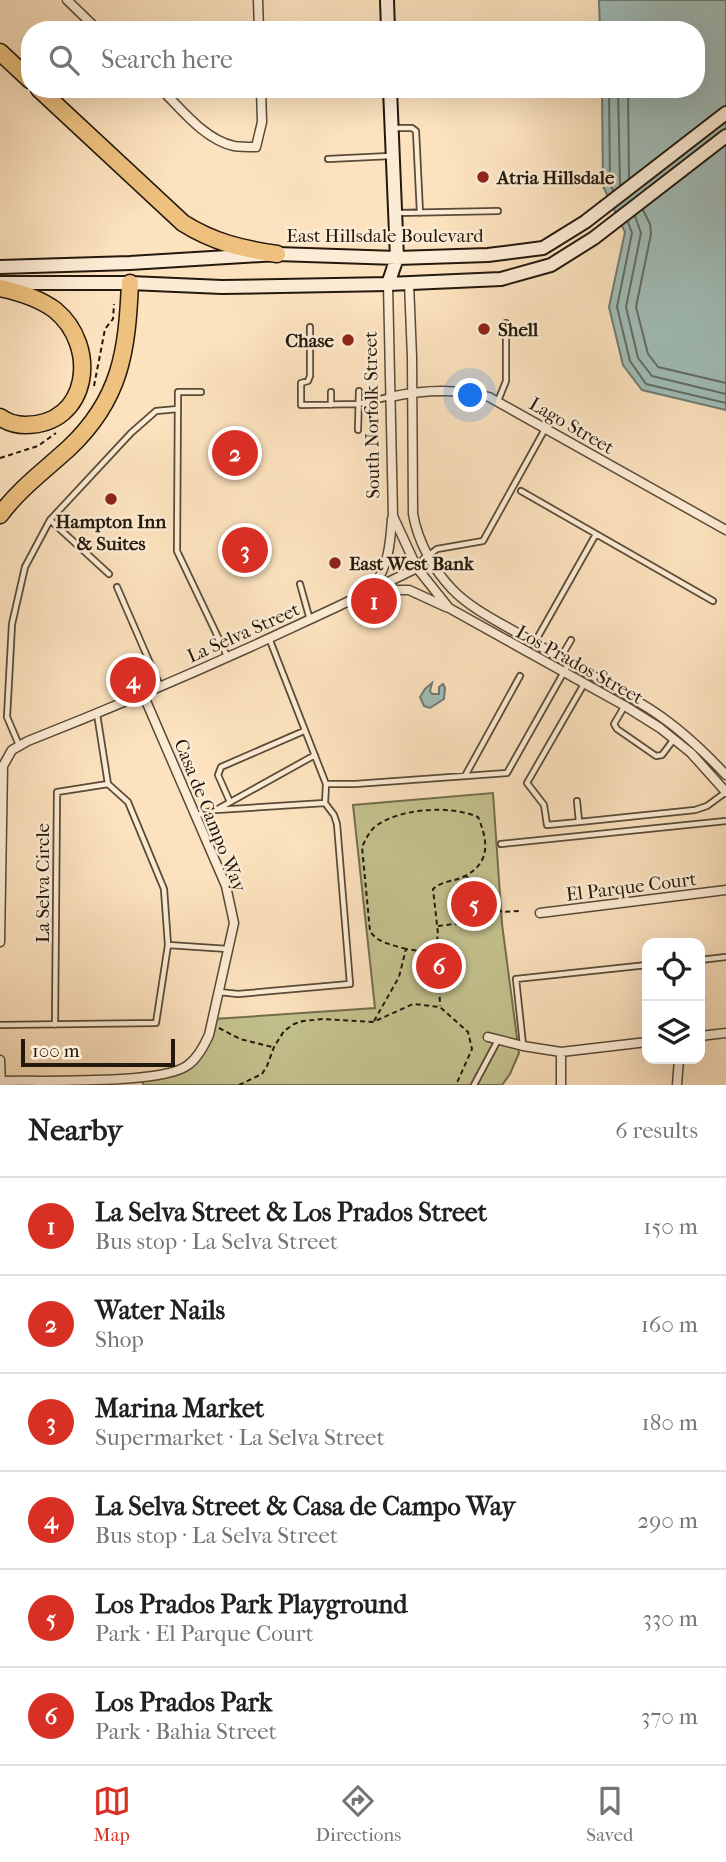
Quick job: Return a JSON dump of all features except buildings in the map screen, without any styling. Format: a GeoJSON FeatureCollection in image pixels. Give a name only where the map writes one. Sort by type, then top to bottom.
{"type":"FeatureCollection","features":[{"type":"Feature","properties":{"kind":"highway"},"geometry":{"type":"LineString","coordinates":[[0,52],[21,72]]}},
{"type":"Feature","properties":{"kind":"highway"},"geometry":{"type":"LineString","coordinates":[[49,98],[183,223],[222,243],[277,254]]}},
{"type":"Feature","properties":{"kind":"highway"},"geometry":{"type":"LineString","coordinates":[[0,515],[20,491],[82,434],[109,398],[119,375],[126,342],[131,283]]}},
{"type":"Feature","properties":{"kind":"highway"},"geometry":{"type":"LineString","coordinates":[[0,288],[33,298],[55,310],[78,340],[83,367],[77,394],[61,414],[34,425],[19,425],[0,417]]}},
{"type":"Feature","properties":{"kind":"main road"},"geometry":{"type":"LineString","coordinates":[[387,0],[388,21]]}},
{"type":"Feature","properties":{"kind":"main road","name":"South Norfolk Street"},"geometry":{"type":"LineString","coordinates":[[388,284],[397,258],[390,98]]}},
{"type":"Feature","properties":{"kind":"main road","name":"East Hillsdale Boulevard"},"geometry":{"type":"LineString","coordinates":[[0,267],[277,254],[397,258],[488,255],[542,248],[585,222],[726,113]]}},
{"type":"Feature","properties":{"kind":"main road"},"geometry":{"type":"LineString","coordinates":[[0,283],[131,283],[222,287],[501,279],[551,265],[594,239],[726,136]]}},
{"type":"Feature","properties":{"kind":"main road","name":"South Norfolk Street"},"geometry":{"type":"LineString","coordinates":[[397,258],[409,283]]}},
{"type":"Feature","properties":{"kind":"main road"},"geometry":{"type":"LineString","coordinates":[[130,263],[131,283]]}},
{"type":"Feature","properties":{"kind":"street"},"geometry":{"type":"LineString","coordinates":[[67,0],[89,21]]}},
{"type":"Feature","properties":{"kind":"street"},"geometry":{"type":"LineString","coordinates":[[258,0],[259,21]]}},
{"type":"Feature","properties":{"kind":"street"},"geometry":{"type":"LineString","coordinates":[[170,98],[204,130],[218,139],[233,146],[256,147],[262,122],[261,98]]}},
{"type":"Feature","properties":{"kind":"street","name":"South Norfolk Street"},"geometry":{"type":"LineString","coordinates":[[409,283],[413,392],[413,514],[419,538],[428,556]]}},
{"type":"Feature","properties":{"kind":"street","name":"South Norfolk Street"},"geometry":{"type":"LineString","coordinates":[[388,284],[393,516],[417,568]]}},
{"type":"Feature","properties":{"kind":"street","name":"Lago Street"},"geometry":{"type":"LineString","coordinates":[[390,397],[413,392],[458,391],[475,393],[498,401],[725,526]]}},
{"type":"Feature","properties":{"kind":"street"},"geometry":{"type":"LineString","coordinates":[[393,516],[390,553],[373,590],[409,590],[449,608]]}},
{"type":"Feature","properties":{"kind":"street","name":"La Selva Street"},"geometry":{"type":"LineString","coordinates":[[19,746],[310,620],[417,568],[428,556]]}},
{"type":"Feature","properties":{"kind":"street","name":"Los Prados Street"},"geometry":{"type":"LineString","coordinates":[[428,556],[451,589],[460,596],[489,617],[672,724],[707,754],[726,775]]}},
{"type":"Feature","properties":{"kind":"street","name":"Los Prados Street"},"geometry":{"type":"LineString","coordinates":[[417,568],[449,608],[625,706],[674,739],[707,769],[726,792]]}},
{"type":"Feature","properties":{"kind":"street","name":"Casa de Campo Way"},"geometry":{"type":"LineString","coordinates":[[1,1083],[145,1081],[170,1074],[187,1066],[202,1050],[213,1023],[234,923],[226,886],[143,694]]}},
{"type":"Feature","properties":{"kind":"street"},"geometry":{"type":"LineString","coordinates":[[0,942],[3,766],[12,750],[19,746]]}},
{"type":"Feature","properties":{"kind":"street","name":"El Parque Court"},"geometry":{"type":"LineString","coordinates":[[540,913],[726,890]]}},
{"type":"Feature","properties":{"kind":"street"},"geometry":{"type":"LineString","coordinates":[[705,1035],[726,1033]]}},
{"type":"Feature","properties":{"kind":"street"},"geometry":{"type":"LineString","coordinates":[[488,1037],[561,1052],[642,1043]]}},
{"type":"Feature","properties":{"kind":"street"},"geometry":{"type":"LineString","coordinates":[[561,1052],[561,1085]]}},
{"type":"Feature","properties":{"kind":"street"},"geometry":{"type":"LineString","coordinates":[[0,1060],[1,1083]]}},
{"type":"Feature","properties":{"kind":"street"},"geometry":{"type":"LineString","coordinates":[[677,1085],[679,1064]]}},
{"type":"Feature","properties":{"kind":"lane"},"geometry":{"type":"LineString","coordinates":[[392,128],[412,128],[416,131],[420,213]]}},
{"type":"Feature","properties":{"kind":"lane"},"geometry":{"type":"LineString","coordinates":[[328,159],[393,155]]}},
{"type":"Feature","properties":{"kind":"lane"},"geometry":{"type":"LineString","coordinates":[[395,213],[498,211]]}},
{"type":"Feature","properties":{"kind":"lane"},"geometry":{"type":"LineString","coordinates":[[498,401],[506,381],[506,323]]}},
{"type":"Feature","properties":{"kind":"lane"},"geometry":{"type":"LineString","coordinates":[[310,327],[310,376],[308,381],[301,383],[301,405],[358,404],[390,397]]}},
{"type":"Feature","properties":{"kind":"lane"},"geometry":{"type":"LineString","coordinates":[[358,430],[359,391]]}},
{"type":"Feature","properties":{"kind":"lane"},"geometry":{"type":"LineString","coordinates":[[201,392],[178,392],[177,551],[227,656]]}},
{"type":"Feature","properties":{"kind":"lane"},"geometry":{"type":"LineString","coordinates":[[331,392],[331,405]]}},
{"type":"Feature","properties":{"kind":"lane"},"geometry":{"type":"LineString","coordinates":[[19,746],[7,716],[12,624],[25,567],[50,520],[131,433],[156,411],[178,409]]}},
{"type":"Feature","properties":{"kind":"lane"},"geometry":{"type":"LineString","coordinates":[[428,556],[437,549],[483,541],[546,428]]}},
{"type":"Feature","properties":{"kind":"lane"},"geometry":{"type":"LineString","coordinates":[[521,491],[713,601]]}},
{"type":"Feature","properties":{"kind":"lane"},"geometry":{"type":"LineString","coordinates":[[50,520],[108,574]]}},
{"type":"Feature","properties":{"kind":"lane"},"geometry":{"type":"LineString","coordinates":[[534,643],[596,534]]}},
{"type":"Feature","properties":{"kind":"lane"},"geometry":{"type":"LineString","coordinates":[[300,584],[310,620]]}},
{"type":"Feature","properties":{"kind":"lane"},"geometry":{"type":"LineString","coordinates":[[117,587],[160,686]]}},
{"type":"Feature","properties":{"kind":"lane"},"geometry":{"type":"LineString","coordinates":[[219,992],[238,994],[349,984],[337,824],[325,803],[326,784],[269,638]]}},
{"type":"Feature","properties":{"kind":"lane"},"geometry":{"type":"LineString","coordinates":[[560,658],[571,640]]}},
{"type":"Feature","properties":{"kind":"lane"},"geometry":{"type":"LineString","coordinates":[[326,784],[507,773],[569,663]]}},
{"type":"Feature","properties":{"kind":"lane"},"geometry":{"type":"LineString","coordinates":[[120,675],[131,699]]}},
{"type":"Feature","properties":{"kind":"lane"},"geometry":{"type":"LineString","coordinates":[[465,776],[520,676]]}},
{"type":"Feature","properties":{"kind":"lane"},"geometry":{"type":"LineString","coordinates":[[584,684],[527,783],[544,805],[547,825],[695,810],[707,806],[726,792]]}},
{"type":"Feature","properties":{"kind":"lane"},"geometry":{"type":"LineString","coordinates":[[625,706],[614,724],[617,729],[656,756],[662,755],[674,739]]}},
{"type":"Feature","properties":{"kind":"lane"},"geometry":{"type":"LineString","coordinates":[[0,1025],[156,1023],[168,945],[163,890],[128,802],[108,784],[97,713]]}},
{"type":"Feature","properties":{"kind":"lane"},"geometry":{"type":"LineString","coordinates":[[230,802],[218,775],[221,767],[304,732]]}},
{"type":"Feature","properties":{"kind":"lane"},"geometry":{"type":"LineString","coordinates":[[216,810],[315,755]]}},
{"type":"Feature","properties":{"kind":"lane","name":"La Selva Circle"},"geometry":{"type":"LineString","coordinates":[[55,1025],[57,792],[108,784]]}},
{"type":"Feature","properties":{"kind":"lane"},"geometry":{"type":"LineString","coordinates":[[577,801],[579,822]]}},
{"type":"Feature","properties":{"kind":"lane"},"geometry":{"type":"LineString","coordinates":[[196,816],[216,810],[325,803]]}},
{"type":"Feature","properties":{"kind":"lane"},"geometry":{"type":"LineString","coordinates":[[501,844],[726,821]]}},
{"type":"Feature","properties":{"kind":"lane"},"geometry":{"type":"LineString","coordinates":[[168,945],[229,949]]}},
{"type":"Feature","properties":{"kind":"lane"},"geometry":{"type":"LineString","coordinates":[[705,959],[726,957]]}},
{"type":"Feature","properties":{"kind":"lane"},"geometry":{"type":"LineString","coordinates":[[523,1046],[516,979],[642,966]]}},
{"type":"Feature","properties":{"kind":"lane"},"geometry":{"type":"LineString","coordinates":[[474,1085],[499,1039]]}},
{"type":"Feature","properties":{"kind":"path"},"geometry":{"type":"LineString","coordinates":[[435,953],[405,950],[373,937],[370,931],[362,847],[367,835],[376,826],[396,815],[434,811],[466,812],[478,817],[485,835],[486,850],[483,860],[465,876],[440,883],[433,889],[440,1007]]}},
{"type":"Feature","properties":{"kind":"path"},"geometry":{"type":"LineString","coordinates":[[437,926],[478,921],[489,915],[493,908],[494,897],[488,887],[465,876]]}},
{"type":"Feature","properties":{"kind":"path"},"geometry":{"type":"LineString","coordinates":[[493,908],[503,912],[520,911]]}},
{"type":"Feature","properties":{"kind":"path"},"geometry":{"type":"LineString","coordinates":[[373,1022],[399,977],[405,950]]}},
{"type":"Feature","properties":{"kind":"path"},"geometry":{"type":"LineString","coordinates":[[239,1085],[262,1074],[284,1031],[303,1021],[373,1022],[413,1004],[440,1007],[468,1032],[472,1049],[456,1085]]}},
{"type":"Feature","properties":{"kind":"path"},"geometry":{"type":"LineString","coordinates":[[213,1023],[240,1039],[274,1047]]}},
{"type":"Feature","properties":{"kind":"shaded area"},"geometry":{"type":"Polygon","coordinates":[[[493,793],[502,924],[519,1053],[502,1085],[143,1085],[143,1078],[188,1067],[214,1019],[375,1008],[353,805],[493,793]]]}},
{"type":"Feature","properties":{"kind":"water"},"geometry":{"type":"Polygon","coordinates":[[[599,0],[726,0],[726,410],[642,390],[623,365],[609,307],[625,232],[603,186],[602,98],[705,98],[705,21],[600,21],[599,0]]]}},
{"type":"Feature","properties":{"kind":"water"},"geometry":{"type":"Polygon","coordinates":[[[432,683],[432,694],[439,694],[439,687],[443,684],[445,688],[444,699],[430,708],[424,706],[420,697],[432,683]]]}},
{"type":"Feature","properties":{"kind":"place","name":"Atria Hillsdale"},"geometry":{"type":"Point","coordinates":[483,177]}},
{"type":"Feature","properties":{"kind":"place","name":"Shell"},"geometry":{"type":"Point","coordinates":[484,329]}},
{"type":"Feature","properties":{"kind":"place","name":"Chase"},"geometry":{"type":"Point","coordinates":[348,340]}},
{"type":"Feature","properties":{"kind":"place","name":"Water Nails"},"geometry":{"type":"Point","coordinates":[235,453]}},
{"type":"Feature","properties":{"kind":"place","name":"Hampton Inn & Suites"},"geometry":{"type":"Point","coordinates":[111,499]}},
{"type":"Feature","properties":{"kind":"place","name":"Marina Market"},"geometry":{"type":"Point","coordinates":[245,550]}},
{"type":"Feature","properties":{"kind":"place","name":"East West Bank"},"geometry":{"type":"Point","coordinates":[335,563]}},
{"type":"Feature","properties":{"kind":"place","name":"La Selva Street & Los Prados Street"},"geometry":{"type":"Point","coordinates":[374,601]}},
{"type":"Feature","properties":{"kind":"place","name":"La Selva Street & Casa de Campo Way"},"geometry":{"type":"Point","coordinates":[133,680]}},
{"type":"Feature","properties":{"kind":"place","name":"Los Prados Park Playground"},"geometry":{"type":"Point","coordinates":[474,904]}},
{"type":"Feature","properties":{"kind":"place","name":"Los Prados Park"},"geometry":{"type":"Point","coordinates":[439,966]}}]}
